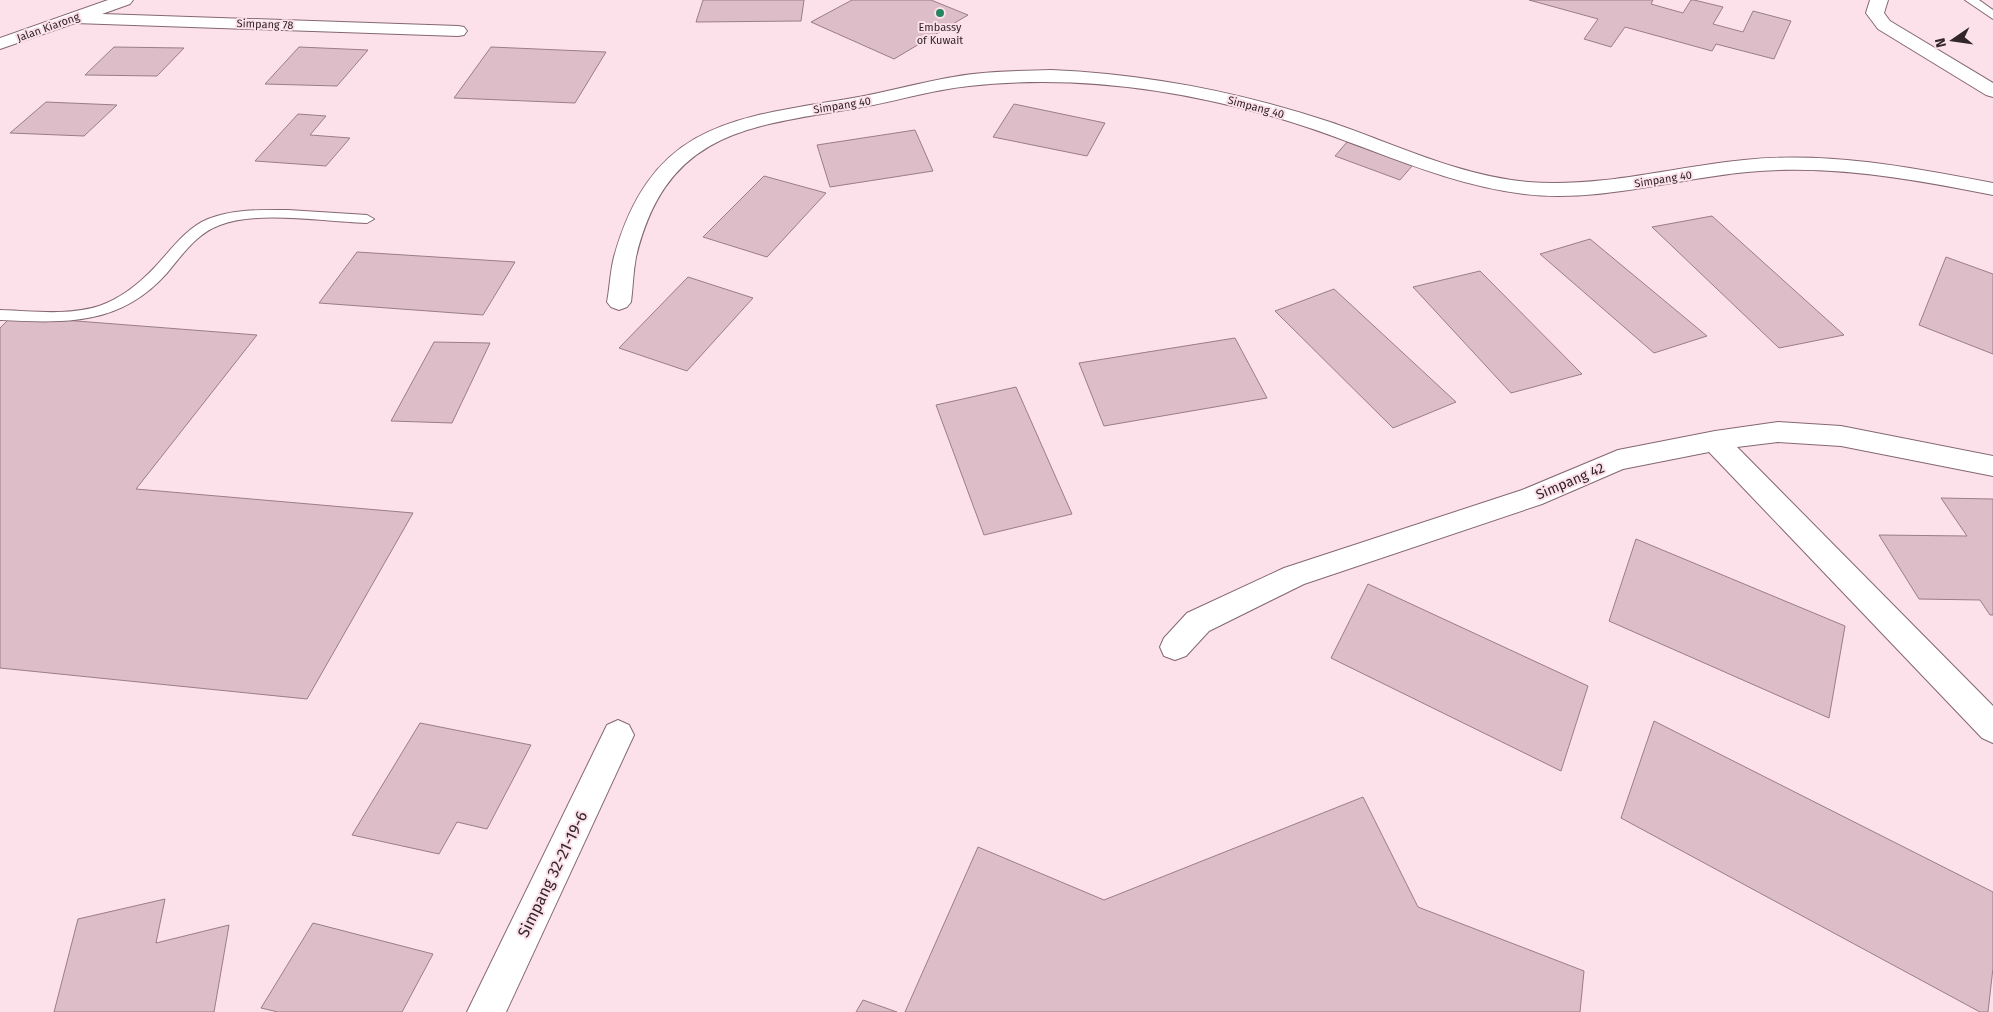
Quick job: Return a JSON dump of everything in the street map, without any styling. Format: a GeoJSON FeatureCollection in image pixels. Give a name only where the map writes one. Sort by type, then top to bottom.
{"type":"FeatureCollection","features":[{"type":"Feature","properties":{"kind":"street","name":"Jalan Kiarong"},"geometry":{"type":"LineString","coordinates":[[0,44],[124,0]]}},
{"type":"Feature","properties":{"kind":"street"},"geometry":{"type":"LineString","coordinates":[[1878,0],[1875,13],[1884,25],[1993,92]]}},
{"type":"Feature","properties":{"kind":"street","name":"Simpang 78"},"geometry":{"type":"LineString","coordinates":[[72,18],[458,31]]}},
{"type":"Feature","properties":{"kind":"street","name":"Simpang 40"},"geometry":{"type":"LineString","coordinates":[[619,302],[626,255],[633,232],[652,192],[673,163],[704,141],[746,123],[871,100],[912,89],[969,80],[1032,76],[1094,78],[1148,83],[1201,92],[1301,119],[1408,159],[1467,177],[1526,188],[1575,189],[1619,186],[1745,166],[1786,163],[1886,170],[1993,189]]}},
{"type":"Feature","properties":{"kind":"street","name":"Simpang 42"},"geometry":{"type":"LineString","coordinates":[[1175,647],[1198,622],[1294,576],[1532,497],[1618,460],[1715,441],[1778,432],[1841,436],[1993,466]]}},
{"type":"Feature","properties":{"kind":"street"},"geometry":{"type":"LineString","coordinates":[[1715,441],[1993,728]]}},
{"type":"Feature","properties":{"kind":"street","name":"Simpang 32-21-19-6"},"geometry":{"type":"LineString","coordinates":[[486,1012],[618,736]]}},
{"type":"Feature","properties":{"kind":"lane"},"geometry":{"type":"LineString","coordinates":[[1971,0],[1993,15]]}},
{"type":"Feature","properties":{"kind":"lane"},"geometry":{"type":"LineString","coordinates":[[0,315],[78,318],[115,307],[145,286],[190,239],[212,222],[248,214],[367,220]]}},
{"type":"Feature","properties":{"kind":"building"},"geometry":{"type":"Polygon","coordinates":[[[703,0],[804,0],[801,21],[696,22],[703,0]]]}},
{"type":"Feature","properties":{"kind":"building"},"geometry":{"type":"Polygon","coordinates":[[[852,0],[931,0],[968,15],[894,59],[811,22],[852,0]]]}},
{"type":"Feature","properties":{"kind":"building"},"geometry":{"type":"Polygon","coordinates":[[[1529,0],[1653,0],[1651,4],[1683,13],[1691,0],[1694,0],[1723,7],[1713,24],[1743,32],[1753,11],[1791,21],[1774,59],[1716,44],[1712,51],[1625,27],[1611,47],[1584,39],[1598,19],[1529,0]]]}},
{"type":"Feature","properties":{"kind":"building"},"geometry":{"type":"Polygon","coordinates":[[[114,47],[184,48],[157,76],[85,75],[114,47]]]}},
{"type":"Feature","properties":{"kind":"building"},"geometry":{"type":"Polygon","coordinates":[[[299,47],[368,50],[337,86],[265,84],[299,47]]]}},
{"type":"Feature","properties":{"kind":"building"},"geometry":{"type":"Polygon","coordinates":[[[491,47],[606,52],[575,103],[454,98],[491,47]]]}},
{"type":"Feature","properties":{"kind":"building"},"geometry":{"type":"Polygon","coordinates":[[[46,102],[117,105],[84,136],[10,133],[46,102]]]}},
{"type":"Feature","properties":{"kind":"building"},"geometry":{"type":"Polygon","coordinates":[[[1014,104],[1105,123],[1087,156],[993,137],[1014,104]]]}},
{"type":"Feature","properties":{"kind":"building"},"geometry":{"type":"Polygon","coordinates":[[[298,114],[326,116],[310,135],[350,138],[326,166],[255,161],[298,114]]]}},
{"type":"Feature","properties":{"kind":"building"},"geometry":{"type":"Polygon","coordinates":[[[915,130],[933,171],[830,187],[817,145],[915,130]]]}},
{"type":"Feature","properties":{"kind":"building"},"geometry":{"type":"Polygon","coordinates":[[[1347,142],[1412,166],[1400,180],[1335,156],[1347,142]]]}},
{"type":"Feature","properties":{"kind":"building"},"geometry":{"type":"Polygon","coordinates":[[[764,176],[826,193],[767,257],[703,237],[764,176]]]}},
{"type":"Feature","properties":{"kind":"building"},"geometry":{"type":"Polygon","coordinates":[[[1712,216],[1844,335],[1779,348],[1652,227],[1712,216]]]}},
{"type":"Feature","properties":{"kind":"building"},"geometry":{"type":"Polygon","coordinates":[[[1590,239],[1707,336],[1654,353],[1540,254],[1590,239]]]}},
{"type":"Feature","properties":{"kind":"building"},"geometry":{"type":"Polygon","coordinates":[[[357,252],[515,262],[483,315],[319,303],[357,252]]]}},
{"type":"Feature","properties":{"kind":"building"},"geometry":{"type":"Polygon","coordinates":[[[1946,257],[1993,274],[1993,354],[1919,325],[1946,257]]]}},
{"type":"Feature","properties":{"kind":"building"},"geometry":{"type":"Polygon","coordinates":[[[1480,271],[1582,374],[1511,393],[1413,287],[1480,271]]]}},
{"type":"Feature","properties":{"kind":"building"},"geometry":{"type":"Polygon","coordinates":[[[688,277],[753,298],[687,371],[619,348],[688,277]]]}},
{"type":"Feature","properties":{"kind":"building"},"geometry":{"type":"Polygon","coordinates":[[[1334,289],[1456,402],[1393,428],[1275,311],[1334,289]]]}},
{"type":"Feature","properties":{"kind":"building"},"geometry":{"type":"Polygon","coordinates":[[[12,316],[257,335],[136,489],[413,513],[307,699],[0,668],[0,328],[12,316]]]}},
{"type":"Feature","properties":{"kind":"building"},"geometry":{"type":"Polygon","coordinates":[[[1235,338],[1267,398],[1104,426],[1079,363],[1235,338]]]}},
{"type":"Feature","properties":{"kind":"building"},"geometry":{"type":"Polygon","coordinates":[[[434,342],[490,343],[452,423],[391,421],[434,342]]]}},
{"type":"Feature","properties":{"kind":"building"},"geometry":{"type":"Polygon","coordinates":[[[1016,387],[1072,514],[984,535],[936,405],[1016,387]]]}},
{"type":"Feature","properties":{"kind":"building"},"geometry":{"type":"Polygon","coordinates":[[[1941,498],[1993,499],[1993,615],[1990,615],[1980,600],[1919,599],[1879,535],[1967,536],[1941,498]]]}},
{"type":"Feature","properties":{"kind":"building"},"geometry":{"type":"Polygon","coordinates":[[[1636,539],[1845,626],[1829,718],[1609,621],[1636,539]]]}},
{"type":"Feature","properties":{"kind":"building"},"geometry":{"type":"Polygon","coordinates":[[[1368,584],[1588,686],[1561,771],[1331,658],[1368,584]]]}},
{"type":"Feature","properties":{"kind":"building"},"geometry":{"type":"Polygon","coordinates":[[[1654,721],[1993,892],[1993,968],[1988,1012],[1980,1012],[1621,818],[1654,721]]]}},
{"type":"Feature","properties":{"kind":"building"},"geometry":{"type":"Polygon","coordinates":[[[420,723],[531,745],[487,829],[457,822],[439,854],[352,835],[420,723]]]}},
{"type":"Feature","properties":{"kind":"building"},"geometry":{"type":"Polygon","coordinates":[[[1363,797],[1418,907],[1584,971],[1580,1012],[905,1012],[978,847],[1104,900],[1363,797]]]}},
{"type":"Feature","properties":{"kind":"building"},"geometry":{"type":"Polygon","coordinates":[[[165,899],[156,943],[229,925],[214,1012],[54,1012],[78,919],[165,899]]]}},
{"type":"Feature","properties":{"kind":"building"},"geometry":{"type":"Polygon","coordinates":[[[313,923],[433,954],[402,1012],[278,1012],[261,1008],[313,923]]]}},
{"type":"Feature","properties":{"kind":"building"},"geometry":{"type":"Polygon","coordinates":[[[863,1000],[897,1012],[856,1012],[863,1000]]]}},
{"type":"Feature","properties":{"kind":"place","name":"Embassy of Kuwait"},"geometry":{"type":"Point","coordinates":[940,13]}}]}
